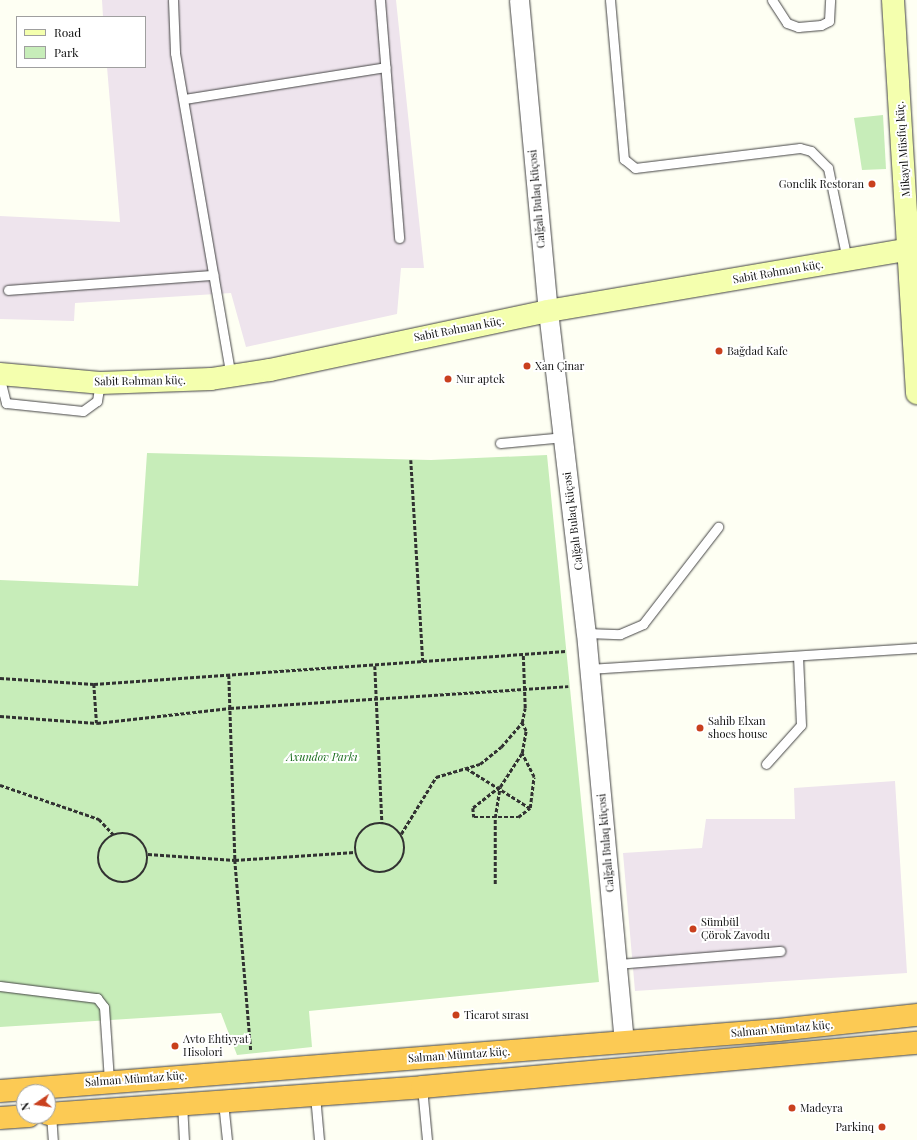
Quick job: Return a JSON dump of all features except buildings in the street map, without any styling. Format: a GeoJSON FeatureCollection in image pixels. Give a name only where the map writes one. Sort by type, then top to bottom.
{"type":"FeatureCollection","features":[{"type":"Feature","properties":{"kind":"highway","name":"Salman Mümtaz küç."},"geometry":{"type":"LineString","coordinates":[[0,1091],[80,1083],[624,1042],[917,1015]]}},
{"type":"Feature","properties":{"kind":"highway"},"geometry":{"type":"LineString","coordinates":[[624,1042],[625,1069]]}},
{"type":"Feature","properties":{"kind":"highway"},"geometry":{"type":"LineString","coordinates":[[56,1113],[182,1103],[422,1087],[917,1043]]}},
{"type":"Feature","properties":{"kind":"highway"},"geometry":{"type":"LineString","coordinates":[[313,1066],[315,1094]]}},
{"type":"Feature","properties":{"kind":"highway"},"geometry":{"type":"LineString","coordinates":[[80,1083],[82,1111]]}},
{"type":"Feature","properties":{"kind":"highway"},"geometry":{"type":"LineString","coordinates":[[0,1118],[16,1117]]}},
{"type":"Feature","properties":{"kind":"main road","name":"Mikayıl Müsfiq küç."},"geometry":{"type":"LineString","coordinates":[[893,0],[913,249],[917,394]]}},
{"type":"Feature","properties":{"kind":"main road","name":"Sabit Rəhman küç."},"geometry":{"type":"LineString","coordinates":[[0,374],[100,383],[231,376],[548,311],[913,249]]}},
{"type":"Feature","properties":{"kind":"street","name":"Calğalı Bulaq küçəsi"},"geometry":{"type":"LineString","coordinates":[[519,0],[548,311],[586,633],[624,1042]]}},
{"type":"Feature","properties":{"kind":"lane"},"geometry":{"type":"LineString","coordinates":[[173,0],[175,53],[231,376]]}},
{"type":"Feature","properties":{"kind":"lane"},"geometry":{"type":"LineString","coordinates":[[380,0],[399,238]]}},
{"type":"Feature","properties":{"kind":"lane"},"geometry":{"type":"LineString","coordinates":[[610,0],[624,159],[636,168],[800,148],[812,151],[828,168],[847,260]]}},
{"type":"Feature","properties":{"kind":"lane"},"geometry":{"type":"LineString","coordinates":[[772,0],[787,23],[798,27],[821,25],[829,20],[830,0]]}},
{"type":"Feature","properties":{"kind":"lane"},"geometry":{"type":"LineString","coordinates":[[184,99],[385,67]]}},
{"type":"Feature","properties":{"kind":"lane"},"geometry":{"type":"LineString","coordinates":[[8,290],[213,275]]}},
{"type":"Feature","properties":{"kind":"lane"},"geometry":{"type":"LineString","coordinates":[[0,379],[6,403],[83,411],[97,401],[100,383]]}},
{"type":"Feature","properties":{"kind":"lane"},"geometry":{"type":"LineString","coordinates":[[500,443],[563,437]]}},
{"type":"Feature","properties":{"kind":"lane"},"geometry":{"type":"LineString","coordinates":[[586,633],[620,634],[643,624],[718,527]]}},
{"type":"Feature","properties":{"kind":"lane"},"geometry":{"type":"LineString","coordinates":[[589,669],[917,648]]}},
{"type":"Feature","properties":{"kind":"lane"},"geometry":{"type":"LineString","coordinates":[[766,764],[801,725],[798,656]]}},
{"type":"Feature","properties":{"kind":"lane"},"geometry":{"type":"LineString","coordinates":[[617,964],[780,951]]}},
{"type":"Feature","properties":{"kind":"lane"},"geometry":{"type":"LineString","coordinates":[[0,986],[97,998],[104,1006],[109,1081]]}},
{"type":"Feature","properties":{"kind":"lane"},"geometry":{"type":"LineString","coordinates":[[422,1087],[427,1140]]}},
{"type":"Feature","properties":{"kind":"lane"},"geometry":{"type":"LineString","coordinates":[[315,1094],[319,1140]]}},
{"type":"Feature","properties":{"kind":"lane"},"geometry":{"type":"LineString","coordinates":[[223,1101],[227,1140]]}},
{"type":"Feature","properties":{"kind":"lane"},"geometry":{"type":"LineString","coordinates":[[182,1103],[184,1140]]}},
{"type":"Feature","properties":{"kind":"lane"},"geometry":{"type":"LineString","coordinates":[[51,1124],[53,1140]]}},
{"type":"Feature","properties":{"kind":"path"},"geometry":{"type":"LineString","coordinates":[[411,460],[423,662]]}},
{"type":"Feature","properties":{"kind":"path"},"geometry":{"type":"LineString","coordinates":[[0,678],[94,684],[375,666],[566,651]]}},
{"type":"Feature","properties":{"kind":"path"},"geometry":{"type":"LineString","coordinates":[[522,753],[534,777],[530,808],[518,817],[474,817],[473,808],[500,787],[522,753],[526,731],[522,723],[525,689],[523,654]]}},
{"type":"Feature","properties":{"kind":"path"},"geometry":{"type":"LineString","coordinates":[[375,666],[382,823]]}},
{"type":"Feature","properties":{"kind":"path"},"geometry":{"type":"LineString","coordinates":[[229,675],[235,860],[251,1053]]}},
{"type":"Feature","properties":{"kind":"path"},"geometry":{"type":"LineString","coordinates":[[94,684],[97,723]]}},
{"type":"Feature","properties":{"kind":"path"},"geometry":{"type":"LineString","coordinates":[[0,716],[97,723],[230,708],[568,686]]}},
{"type":"Feature","properties":{"kind":"path"},"geometry":{"type":"LineString","coordinates":[[355,852],[368,870],[389,872],[404,856],[401,834],[436,777],[480,764],[501,747],[522,723]]}},
{"type":"Feature","properties":{"kind":"path"},"geometry":{"type":"LineString","coordinates":[[466,768],[500,787],[530,808]]}},
{"type":"Feature","properties":{"kind":"path"},"geometry":{"type":"LineString","coordinates":[[0,784],[99,819],[113,834]]}},
{"type":"Feature","properties":{"kind":"path"},"geometry":{"type":"LineString","coordinates":[[495,884],[495,818],[500,787]]}},
{"type":"Feature","properties":{"kind":"path"},"geometry":{"type":"LineString","coordinates":[[382,823],[401,834]]}},
{"type":"Feature","properties":{"kind":"path"},"geometry":{"type":"LineString","coordinates":[[355,852],[361,831],[382,823]]}},
{"type":"Feature","properties":{"kind":"path"},"geometry":{"type":"LineString","coordinates":[[113,834],[135,836],[148,854],[141,875],[132,881],[110,880],[98,862],[104,840],[113,834]]}},
{"type":"Feature","properties":{"kind":"path"},"geometry":{"type":"LineString","coordinates":[[148,854],[235,860],[355,852]]}},
{"type":"Feature","properties":{"kind":"shaded area"},"geometry":{"type":"Polygon","coordinates":[[[102,0],[396,0],[424,268],[401,268],[397,314],[246,347],[231,293],[75,303],[74,321],[0,319],[0,216],[120,222],[107,68],[146,68],[146,16],[103,16],[102,0]]]}},
{"type":"Feature","properties":{"kind":"shaded area","name":"Sümbül Çörək Zavodu"},"geometry":{"type":"Polygon","coordinates":[[[895,781],[907,973],[635,991],[623,853],[702,848],[706,819],[795,819],[794,788],[895,781]]]}},
{"type":"Feature","properties":{"kind":"green space"},"geometry":{"type":"Polygon","coordinates":[[[883,115],[886,169],[862,170],[854,118],[883,115]]]}},
{"type":"Feature","properties":{"kind":"green space","name":"Axundov Parkı"},"geometry":{"type":"Polygon","coordinates":[[[147,453],[431,460],[547,455],[599,982],[309,1011],[312,1047],[237,1055],[221,1013],[0,1027],[0,580],[138,586],[147,453]]]}},
{"type":"Feature","properties":{"kind":"place","name":"Gənclik Restoran"},"geometry":{"type":"Point","coordinates":[872,184]}},
{"type":"Feature","properties":{"kind":"place","name":"Bağdad Kafe"},"geometry":{"type":"Point","coordinates":[719,351]}},
{"type":"Feature","properties":{"kind":"place","name":"Xan Çinar"},"geometry":{"type":"Point","coordinates":[527,366]}},
{"type":"Feature","properties":{"kind":"place","name":"Nur aptek"},"geometry":{"type":"Point","coordinates":[448,379]}},
{"type":"Feature","properties":{"kind":"place","name":"Sahib Elxan shoes house"},"geometry":{"type":"Point","coordinates":[700,728]}},
{"type":"Feature","properties":{"kind":"place","name":"Sümbül Çörək Zavodu"},"geometry":{"type":"Point","coordinates":[693,929]}},
{"type":"Feature","properties":{"kind":"place","name":"Ticarət sırası"},"geometry":{"type":"Point","coordinates":[456,1015]}},
{"type":"Feature","properties":{"kind":"place","name":"Avto Ehtiyyat Hisələri"},"geometry":{"type":"Point","coordinates":[175,1046]}},
{"type":"Feature","properties":{"kind":"place","name":"Madeyra"},"geometry":{"type":"Point","coordinates":[792,1108]}},
{"type":"Feature","properties":{"kind":"place","name":"Parkinq"},"geometry":{"type":"Point","coordinates":[882,1127]}}]}
